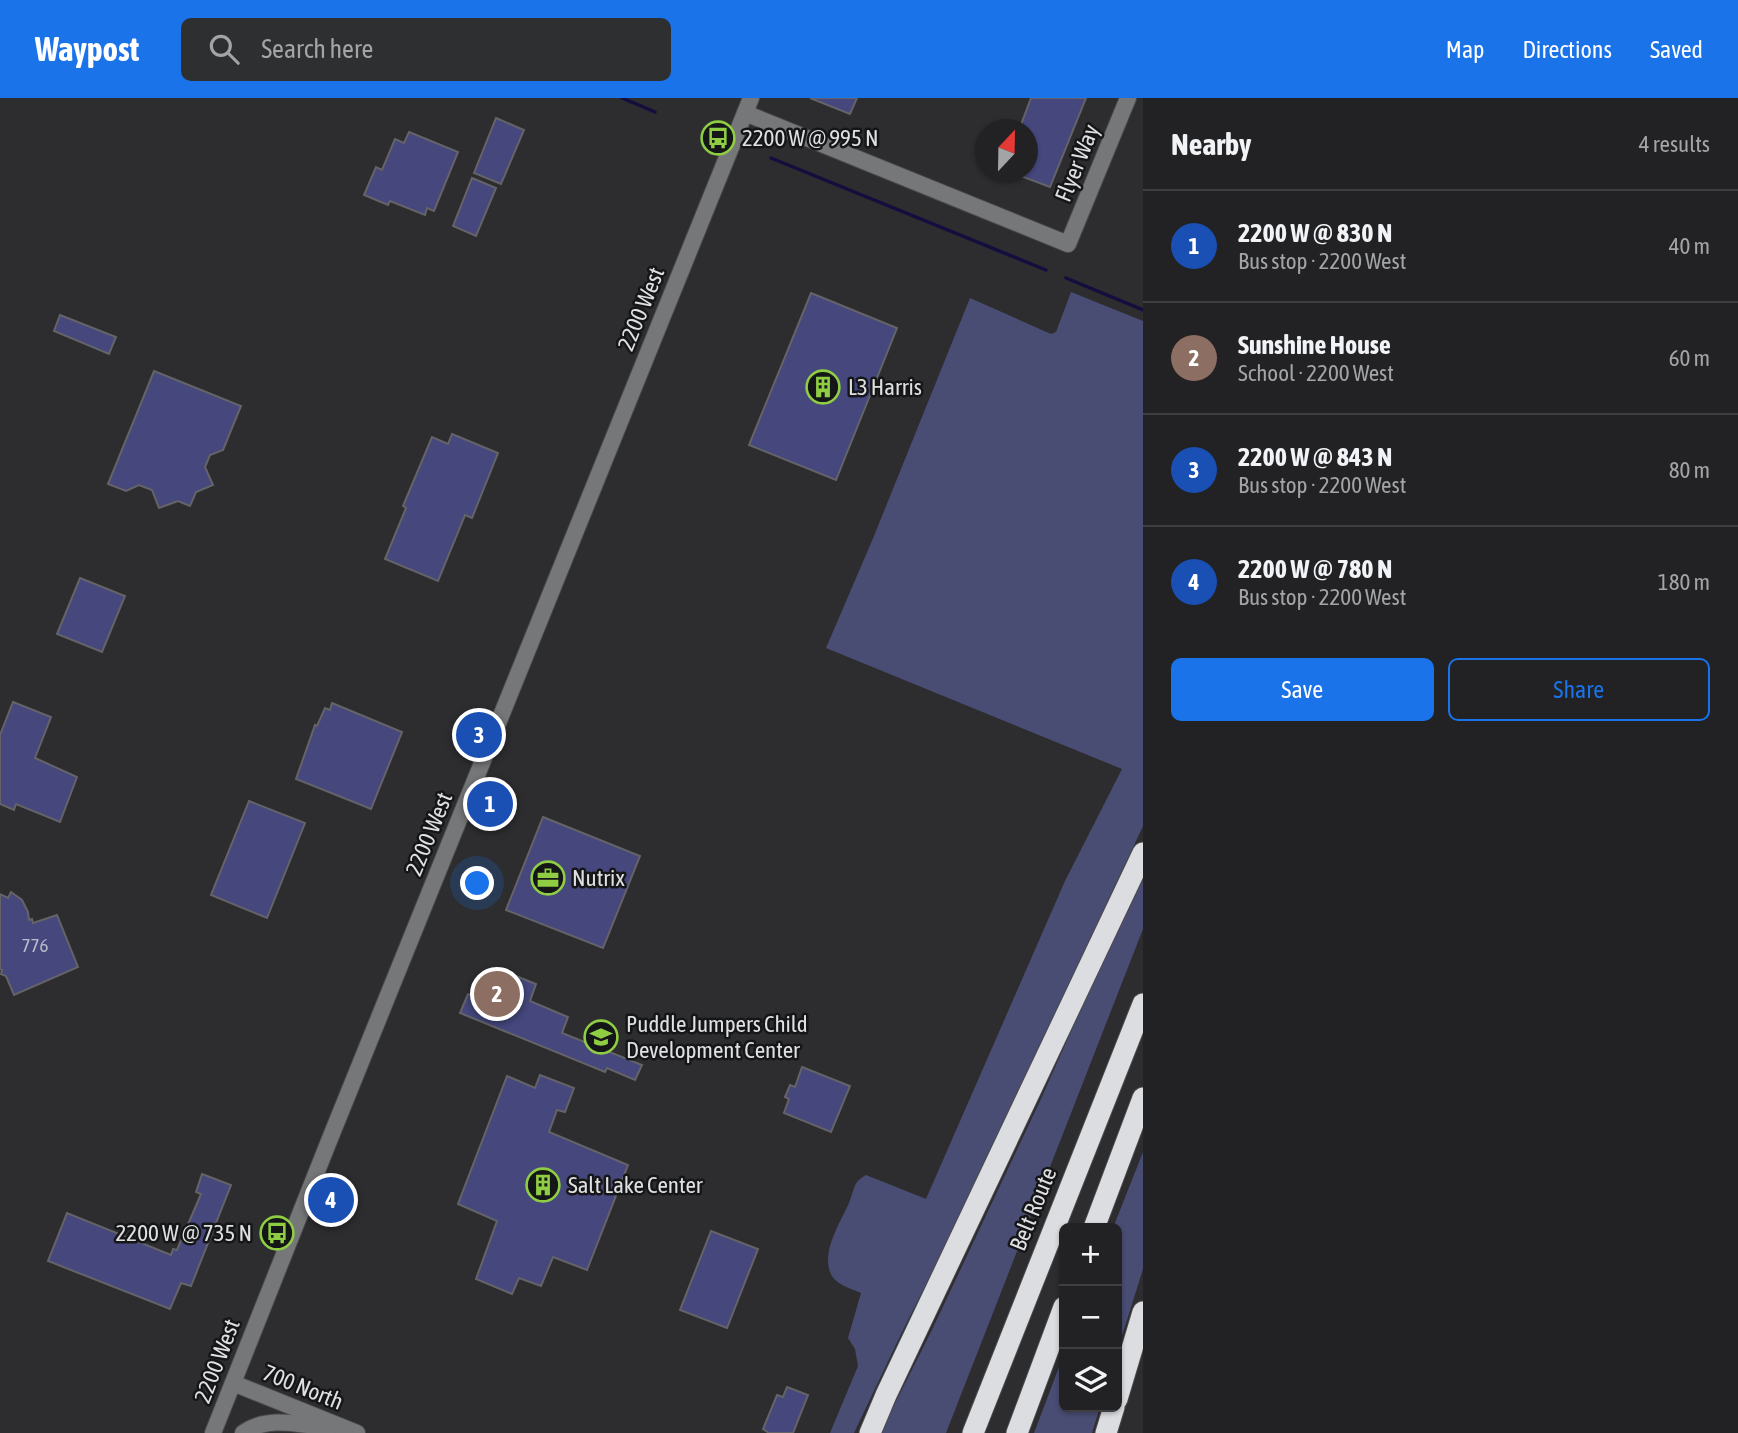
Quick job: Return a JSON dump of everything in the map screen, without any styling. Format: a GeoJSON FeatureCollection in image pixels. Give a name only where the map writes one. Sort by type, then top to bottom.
{"type":"FeatureCollection","features":[{"type":"Feature","properties":{"kind":"highway"},"geometry":{"type":"LineString","coordinates":[[870,1433],[1143,853]]}},
{"type":"Feature","properties":{"kind":"highway","name":"Belt Route"},"geometry":{"type":"LineString","coordinates":[[973,1433],[1143,1004]]}},
{"type":"Feature","properties":{"kind":"highway"},"geometry":{"type":"LineString","coordinates":[[1096,1223],[1143,1098]]}},
{"type":"Feature","properties":{"kind":"highway"},"geometry":{"type":"LineString","coordinates":[[1122,1382],[1143,1312]]}},
{"type":"Feature","properties":{"kind":"highway"},"geometry":{"type":"LineString","coordinates":[[1017,1433],[1059,1320]]}},
{"type":"Feature","properties":{"kind":"highway"},"geometry":{"type":"LineString","coordinates":[[1106,1433],[1112,1412]]}},
{"type":"Feature","properties":{"kind":"street","name":"Flyer Way"},"geometry":{"type":"LineString","coordinates":[[748,106],[1068,244],[1128,98]]}},
{"type":"Feature","properties":{"kind":"street","name":"2200 West"},"geometry":{"type":"LineString","coordinates":[[213,1433],[748,106]]}},
{"type":"Feature","properties":{"kind":"street","name":"700 North"},"geometry":{"type":"LineString","coordinates":[[233,1383],[355,1432]]}},
{"type":"Feature","properties":{"kind":"street"},"geometry":{"type":"LineString","coordinates":[[243,1433],[272,1422],[355,1432]]}},
{"type":"Feature","properties":{"kind":"shaded area"},"geometry":{"type":"Polygon","coordinates":[[[1071,292],[1143,321],[1143,826],[969,1199],[854,1433],[830,1433],[858,1366],[855,1349],[848,1338],[861,1293],[835,1280],[828,1263],[830,1245],[854,1187],[866,1175],[926,1199],[1065,881],[1122,769],[826,648],[970,298],[1051,334],[1056,332],[1071,292]]]}},
{"type":"Feature","properties":{"kind":"shaded area"},"geometry":{"type":"Polygon","coordinates":[[[1143,875],[1143,929],[946,1433],[880,1433],[1040,1101],[1143,875]]]}},
{"type":"Feature","properties":{"kind":"shaded area"},"geometry":{"type":"Polygon","coordinates":[[[1143,1152],[1143,1269],[1122,1336],[1122,1223],[1115,1223],[1143,1152]]]}},
{"type":"Feature","properties":{"kind":"shaded area"},"geometry":{"type":"Polygon","coordinates":[[[1059,1367],[1059,1412],[1098,1412],[1092,1433],[1034,1433],[1059,1367]]]}},
{"type":"Feature","properties":{"kind":"building"},"geometry":{"type":"Polygon","coordinates":[[[810,98],[857,98],[850,114],[810,98]]]}},
{"type":"Feature","properties":{"kind":"building"},"geometry":{"type":"Polygon","coordinates":[[[1031,98],[1086,98],[1050,187],[1037,182],[1038,119],[1023,119],[1031,98]]]}},
{"type":"Feature","properties":{"kind":"building"},"geometry":{"type":"Polygon","coordinates":[[[496,118],[524,130],[501,184],[474,173],[496,118]]]}},
{"type":"Feature","properties":{"kind":"building"},"geometry":{"type":"Polygon","coordinates":[[[409,132],[458,152],[434,211],[427,208],[425,215],[390,201],[388,205],[364,195],[376,167],[382,170],[395,139],[404,143],[409,132]]]}},
{"type":"Feature","properties":{"kind":"building"},"geometry":{"type":"Polygon","coordinates":[[[472,178],[496,188],[476,236],[453,226],[472,178]]]}},
{"type":"Feature","properties":{"kind":"building","name":"L3 Harris"},"geometry":{"type":"Polygon","coordinates":[[[811,293],[897,328],[836,480],[749,445],[811,293]]]}},
{"type":"Feature","properties":{"kind":"building"},"geometry":{"type":"Polygon","coordinates":[[[60,315],[116,337],[109,354],[54,331],[60,315]]]}},
{"type":"Feature","properties":{"kind":"building"},"geometry":{"type":"Polygon","coordinates":[[[154,371],[241,406],[223,450],[210,455],[205,467],[213,485],[196,492],[190,506],[178,501],[159,508],[152,490],[139,485],[126,491],[108,484],[154,371]]]}},
{"type":"Feature","properties":{"kind":"building"},"geometry":{"type":"Polygon","coordinates":[[[452,434],[498,453],[472,518],[465,515],[438,581],[385,559],[406,508],[403,506],[432,437],[448,444],[452,434]]]}},
{"type":"Feature","properties":{"kind":"building"},"geometry":{"type":"Polygon","coordinates":[[[80,578],[125,596],[102,652],[57,634],[80,578]]]}},
{"type":"Feature","properties":{"kind":"building"},"geometry":{"type":"Polygon","coordinates":[[[13,702],[51,717],[35,758],[77,777],[60,822],[16,804],[14,810],[0,804],[0,735],[13,702]]]}},
{"type":"Feature","properties":{"kind":"building"},"geometry":{"type":"Polygon","coordinates":[[[332,703],[402,732],[371,809],[296,779],[315,725],[317,726],[325,708],[330,710],[332,703]]]}},
{"type":"Feature","properties":{"kind":"building"},"geometry":{"type":"Polygon","coordinates":[[[249,801],[305,823],[267,918],[211,895],[249,801]]]}},
{"type":"Feature","properties":{"kind":"building"},"geometry":{"type":"Polygon","coordinates":[[[543,817],[640,856],[603,948],[506,910],[543,817]]]}},
{"type":"Feature","properties":{"kind":"building"},"geometry":{"type":"Polygon","coordinates":[[[11,892],[22,900],[29,920],[32,919],[33,923],[57,915],[78,967],[14,995],[0,969],[0,894],[8,898],[11,892]]]}},
{"type":"Feature","properties":{"kind":"building"},"geometry":{"type":"Polygon","coordinates":[[[516,976],[536,984],[530,1001],[568,1017],[562,1033],[642,1065],[635,1080],[607,1068],[605,1072],[460,1013],[468,994],[503,1009],[516,976]]]}},
{"type":"Feature","properties":{"kind":"building"},"geometry":{"type":"Polygon","coordinates":[[[802,1067],[850,1086],[831,1132],[784,1113],[789,1099],[785,1097],[790,1085],[795,1087],[802,1067]]]}},
{"type":"Feature","properties":{"kind":"building","name":"Salt Lake Center"},"geometry":{"type":"Polygon","coordinates":[[[540,1075],[574,1088],[565,1112],[557,1110],[549,1132],[628,1165],[587,1270],[553,1257],[541,1286],[519,1278],[512,1294],[476,1279],[497,1221],[458,1204],[507,1076],[535,1088],[540,1075]]]}},
{"type":"Feature","properties":{"kind":"building"},"geometry":{"type":"Polygon","coordinates":[[[202,1174],[231,1185],[191,1286],[181,1283],[170,1309],[48,1261],[67,1213],[171,1255],[173,1249],[177,1250],[201,1194],[196,1192],[202,1174]]]}},
{"type":"Feature","properties":{"kind":"building"},"geometry":{"type":"Polygon","coordinates":[[[711,1231],[758,1249],[727,1328],[680,1310],[711,1231]]]}},
{"type":"Feature","properties":{"kind":"building"},"geometry":{"type":"Polygon","coordinates":[[[787,1387],[808,1395],[793,1433],[769,1433],[763,1429],[777,1395],[783,1397],[787,1387]]]}},
{"type":"Feature","properties":{"kind":"waterway"},"geometry":{"type":"LineString","coordinates":[[622,98],[655,112]]}},
{"type":"Feature","properties":{"kind":"waterway"},"geometry":{"type":"LineString","coordinates":[[771,158],[1046,270]]}},
{"type":"Feature","properties":{"kind":"waterway"},"geometry":{"type":"LineString","coordinates":[[1066,278],[1143,310]]}},
{"type":"Feature","properties":{"kind":"place","name":"2200 W @ 995 N"},"geometry":{"type":"Point","coordinates":[718,138]}},
{"type":"Feature","properties":{"kind":"place","name":"L3 Harris"},"geometry":{"type":"Point","coordinates":[823,387]}},
{"type":"Feature","properties":{"kind":"place","name":"2200 W @ 843 N"},"geometry":{"type":"Point","coordinates":[479,735]}},
{"type":"Feature","properties":{"kind":"place","name":"2200 W @ 830 N"},"geometry":{"type":"Point","coordinates":[490,804]}},
{"type":"Feature","properties":{"kind":"place","name":"Nutrix"},"geometry":{"type":"Point","coordinates":[548,878]}},
{"type":"Feature","properties":{"kind":"place","name":"Sunshine House"},"geometry":{"type":"Point","coordinates":[497,994]}},
{"type":"Feature","properties":{"kind":"place","name":"Puddle Jumpers Child Development Center"},"geometry":{"type":"Point","coordinates":[601,1037]}},
{"type":"Feature","properties":{"kind":"place","name":"Salt Lake Center"},"geometry":{"type":"Point","coordinates":[543,1185]}},
{"type":"Feature","properties":{"kind":"place","name":"2200 W @ 780 N"},"geometry":{"type":"Point","coordinates":[331,1200]}},
{"type":"Feature","properties":{"kind":"place","name":"2200 W @ 735 N"},"geometry":{"type":"Point","coordinates":[277,1233]}}]}
